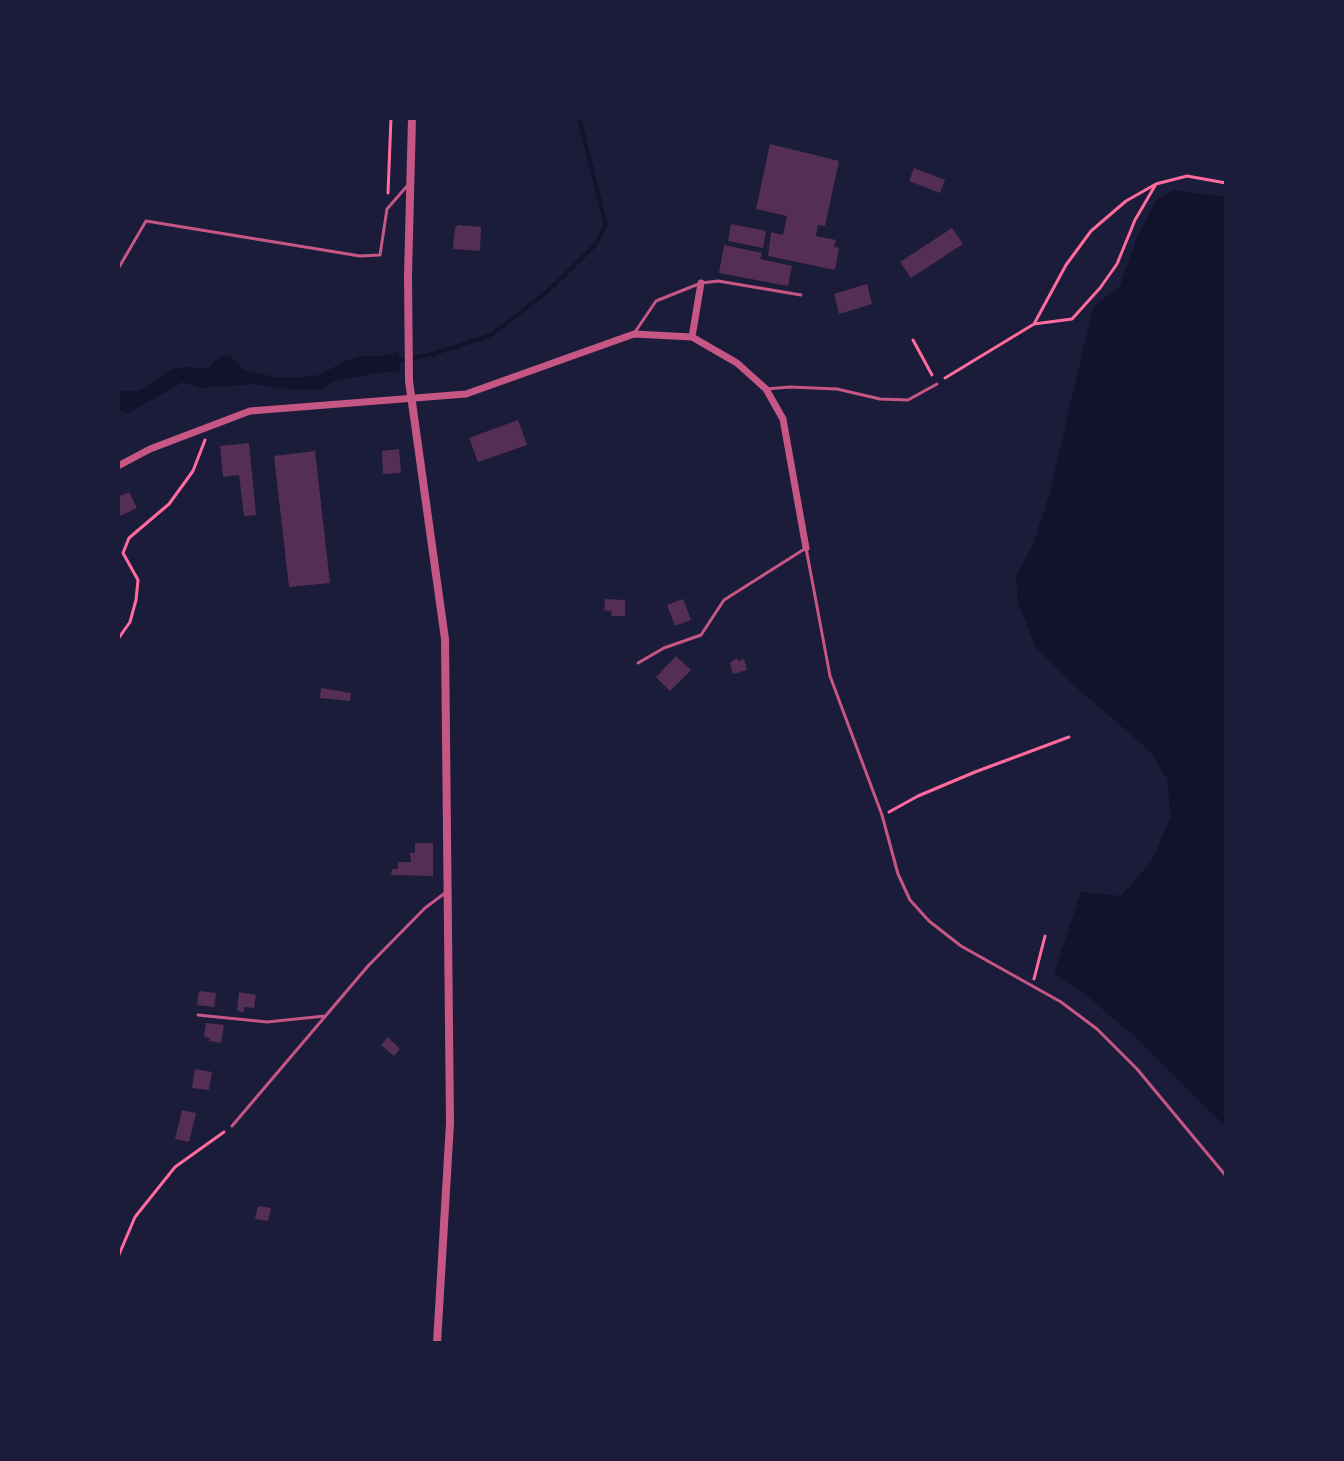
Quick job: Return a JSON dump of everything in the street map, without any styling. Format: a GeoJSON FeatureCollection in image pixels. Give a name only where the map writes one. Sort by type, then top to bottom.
{"type":"FeatureCollection","features":[{"type":"Feature","properties":{"kind":"street"},"geometry":{"type":"LineString","coordinates":[[412,118],[409,381],[445,639],[450,1123],[437,1343]]}},
{"type":"Feature","properties":{"kind":"street"},"geometry":{"type":"LineString","coordinates":[[692,337],[701,283]]}},
{"type":"Feature","properties":{"kind":"street"},"geometry":{"type":"LineString","coordinates":[[118,466],[150,449],[250,411],[466,394],[634,334],[692,337],[737,363],[766,389],[783,419],[806,548]]}},
{"type":"Feature","properties":{"kind":"lane"},"geometry":{"type":"LineString","coordinates":[[118,269],[146,221],[360,256],[380,255],[387,209],[410,182]]}},
{"type":"Feature","properties":{"kind":"lane"},"geometry":{"type":"LineString","coordinates":[[634,334],[656,301],[701,283],[718,281],[801,295]]}},
{"type":"Feature","properties":{"kind":"lane"},"geometry":{"type":"LineString","coordinates":[[766,389],[837,389],[880,399],[908,400],[937,384]]}},
{"type":"Feature","properties":{"kind":"lane"},"geometry":{"type":"LineString","coordinates":[[638,663],[664,648],[701,635],[724,600],[806,548],[830,676],[882,815],[898,874],[910,900],[929,921],[961,946],[1061,1002],[1097,1029],[1146,1080],[1226,1176]]}},
{"type":"Feature","properties":{"kind":"lane"},"geometry":{"type":"LineString","coordinates":[[232,1126],[368,966],[425,908],[448,891]]}},
{"type":"Feature","properties":{"kind":"lane"},"geometry":{"type":"LineString","coordinates":[[198,1015],[267,1022],[325,1016]]}},
{"type":"Feature","properties":{"kind":"path"},"geometry":{"type":"LineString","coordinates":[[387,209],[391,118]]}},
{"type":"Feature","properties":{"kind":"path"},"geometry":{"type":"LineString","coordinates":[[1034,324],[1066,265],[1091,231],[1126,201],[1156,184],[1187,176],[1226,183]]}},
{"type":"Feature","properties":{"kind":"path"},"geometry":{"type":"LineString","coordinates":[[913,340],[937,384],[956,369],[1034,324],[1072,319],[1117,264],[1135,220],[1156,184]]}},
{"type":"Feature","properties":{"kind":"path"},"geometry":{"type":"LineString","coordinates":[[118,639],[130,622],[136,600],[138,580],[123,553],[129,538],[169,504],[193,471],[211,426]]}},
{"type":"Feature","properties":{"kind":"path"},"geometry":{"type":"LineString","coordinates":[[882,815],[975,772],[1069,737]]}},
{"type":"Feature","properties":{"kind":"path"},"geometry":{"type":"LineString","coordinates":[[1032,987],[1045,936]]}},
{"type":"Feature","properties":{"kind":"path"},"geometry":{"type":"LineString","coordinates":[[118,1257],[135,1217],[175,1167],[232,1126]]}},
{"type":"Feature","properties":{"kind":"shaded area"},"geometry":{"type":"Polygon","coordinates":[[[1173,190],[1226,197],[1226,1127],[1134,1036],[1054,973],[1081,892],[1121,896],[1151,862],[1171,817],[1167,779],[1149,750],[1077,688],[1036,647],[1018,603],[1016,576],[1033,545],[1050,492],[1093,307],[1120,286],[1137,237],[1157,199],[1173,190]]]}},
{"type":"Feature","properties":{"kind":"shaded area"},"geometry":{"type":"Polygon","coordinates":[[[399,352],[400,371],[333,382],[320,391],[255,384],[199,388],[183,382],[128,413],[118,410],[118,391],[139,391],[173,369],[208,369],[220,356],[229,355],[244,370],[296,378],[320,375],[343,362],[363,356],[399,352]]]}},
{"type":"Feature","properties":{"kind":"building"},"geometry":{"type":"Polygon","coordinates":[[[770,144],[839,161],[825,226],[818,225],[816,236],[836,240],[834,247],[839,248],[835,270],[768,256],[771,232],[783,235],[787,216],[756,209],[770,144]]]}},
{"type":"Feature","properties":{"kind":"building"},"geometry":{"type":"Polygon","coordinates":[[[914,168],[945,180],[940,193],[909,181],[914,168]]]}},
{"type":"Feature","properties":{"kind":"building"},"geometry":{"type":"Polygon","coordinates":[[[731,224],[766,231],[763,248],[728,241],[731,224]]]}},
{"type":"Feature","properties":{"kind":"building"},"geometry":{"type":"Polygon","coordinates":[[[458,225],[481,227],[480,251],[453,249],[458,225]]]}},
{"type":"Feature","properties":{"kind":"building"},"geometry":{"type":"Polygon","coordinates":[[[952,228],[963,244],[911,278],[900,262],[952,228]]]}},
{"type":"Feature","properties":{"kind":"building"},"geometry":{"type":"Polygon","coordinates":[[[724,245],[762,253],[760,259],[792,266],[788,286],[719,273],[724,245]]]}},
{"type":"Feature","properties":{"kind":"building"},"geometry":{"type":"Polygon","coordinates":[[[867,284],[872,304],[839,314],[834,294],[867,284]]]}},
{"type":"Feature","properties":{"kind":"building"},"geometry":{"type":"Polygon","coordinates":[[[518,420],[527,445],[478,462],[469,438],[518,420]]]}},
{"type":"Feature","properties":{"kind":"building"},"geometry":{"type":"Polygon","coordinates":[[[249,443],[256,515],[244,516],[239,475],[223,477],[220,446],[249,443]]]}},
{"type":"Feature","properties":{"kind":"building"},"geometry":{"type":"Polygon","coordinates":[[[399,449],[401,473],[383,474],[382,451],[399,449]]]}},
{"type":"Feature","properties":{"kind":"building"},"geometry":{"type":"Polygon","coordinates":[[[315,451],[330,583],[289,587],[274,456],[315,451]]]}},
{"type":"Feature","properties":{"kind":"building"},"geometry":{"type":"Polygon","coordinates":[[[118,490],[121,496],[129,492],[137,508],[118,517],[118,490]]]}},
{"type":"Feature","properties":{"kind":"building"},"geometry":{"type":"Polygon","coordinates":[[[605,599],[625,600],[625,616],[611,616],[612,611],[604,610],[605,599]]]}},
{"type":"Feature","properties":{"kind":"building"},"geometry":{"type":"Polygon","coordinates":[[[683,599],[691,620],[675,626],[667,605],[683,599]]]}},
{"type":"Feature","properties":{"kind":"building"},"geometry":{"type":"Polygon","coordinates":[[[676,656],[691,670],[670,691],[656,677],[676,656]]]}},
{"type":"Feature","properties":{"kind":"building"},"geometry":{"type":"Polygon","coordinates":[[[737,658],[738,661],[744,659],[747,670],[733,674],[730,663],[737,658]]]}},
{"type":"Feature","properties":{"kind":"building"},"geometry":{"type":"Polygon","coordinates":[[[321,688],[351,693],[350,701],[320,698],[321,688]]]}},
{"type":"Feature","properties":{"kind":"building"},"geometry":{"type":"Polygon","coordinates":[[[415,843],[433,843],[433,876],[391,875],[392,869],[398,869],[398,862],[411,862],[410,853],[415,853],[415,843]]]}},
{"type":"Feature","properties":{"kind":"building"},"geometry":{"type":"Polygon","coordinates":[[[199,991],[216,993],[214,1007],[197,1005],[199,991]]]}},
{"type":"Feature","properties":{"kind":"building"},"geometry":{"type":"Polygon","coordinates":[[[239,992],[256,995],[254,1008],[244,1007],[244,1012],[237,1011],[239,992]]]}},
{"type":"Feature","properties":{"kind":"building"},"geometry":{"type":"Polygon","coordinates":[[[206,1023],[224,1025],[221,1043],[204,1037],[206,1023]]]}},
{"type":"Feature","properties":{"kind":"building"},"geometry":{"type":"Polygon","coordinates":[[[388,1037],[400,1049],[394,1056],[381,1045],[388,1037]]]}},
{"type":"Feature","properties":{"kind":"building"},"geometry":{"type":"Polygon","coordinates":[[[195,1069],[212,1072],[209,1090],[192,1088],[195,1069]]]}},
{"type":"Feature","properties":{"kind":"building"},"geometry":{"type":"Polygon","coordinates":[[[182,1110],[196,1113],[189,1142],[175,1139],[182,1110]]]}},
{"type":"Feature","properties":{"kind":"building"},"geometry":{"type":"Polygon","coordinates":[[[258,1206],[271,1208],[268,1221],[255,1219],[258,1206]]]}},
{"type":"Feature","properties":{"kind":"waterway"},"geometry":{"type":"LineString","coordinates":[[396,361],[433,354],[491,335],[547,292],[595,245],[606,225],[579,118]]}}]}
